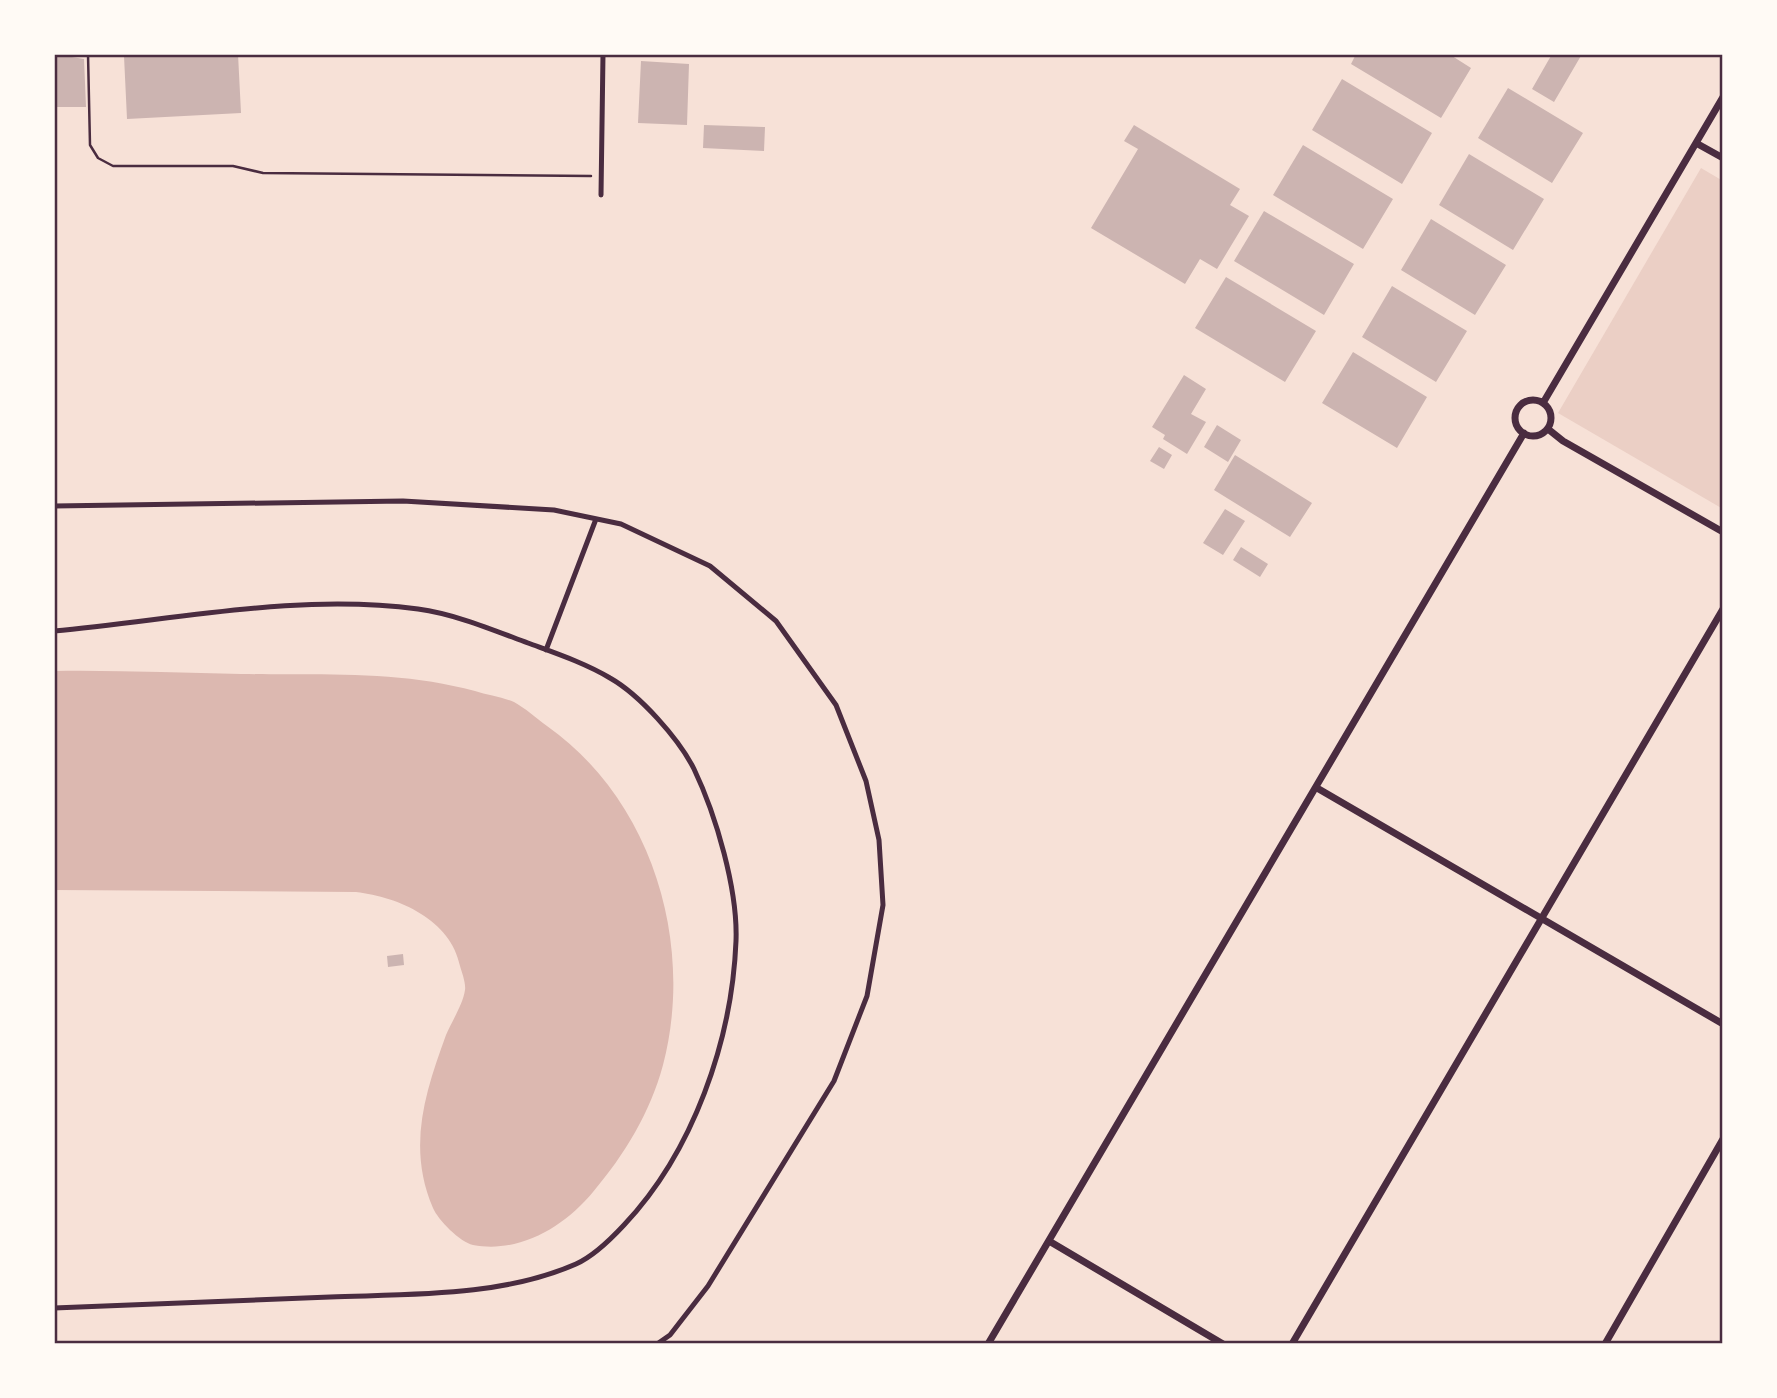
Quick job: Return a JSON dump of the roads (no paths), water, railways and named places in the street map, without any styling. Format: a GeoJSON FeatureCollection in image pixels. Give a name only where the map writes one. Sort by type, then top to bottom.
{"type":"FeatureCollection","features":[{"type":"Feature","properties":{"kind":"street"},"geometry":{"type":"LineString","coordinates":[[1543,403],[1723,97]]}},
{"type":"Feature","properties":{"kind":"street"},"geometry":{"type":"LineString","coordinates":[[1696,142],[1723,158]]}},
{"type":"Feature","properties":{"kind":"street"},"geometry":{"type":"LineString","coordinates":[[1532,400],[1543,403],[1550,412],[1548,429],[1538,436],[1524,433],[1516,418],[1519,408],[1532,400]]}},
{"type":"Feature","properties":{"kind":"street"},"geometry":{"type":"LineString","coordinates":[[1548,429],[1563,441],[1723,532]]}},
{"type":"Feature","properties":{"kind":"street"},"geometry":{"type":"LineString","coordinates":[[988,1344],[1524,433]]}},
{"type":"Feature","properties":{"kind":"street"},"geometry":{"type":"LineString","coordinates":[[1292,1344],[1723,609]]}},
{"type":"Feature","properties":{"kind":"street"},"geometry":{"type":"LineString","coordinates":[[1317,788],[1723,1024]]}},
{"type":"Feature","properties":{"kind":"street"},"geometry":{"type":"LineString","coordinates":[[1605,1344],[1723,1139]]}},
{"type":"Feature","properties":{"kind":"street"},"geometry":{"type":"LineString","coordinates":[[1049,1241],[1223,1344]]}},
{"type":"Feature","properties":{"kind":"lane"},"geometry":{"type":"LineString","coordinates":[[601,195],[603,54]]}},
{"type":"Feature","properties":{"kind":"lane"},"geometry":{"type":"LineString","coordinates":[[54,506],[403,501],[554,510],[621,524],[710,566],[776,621],[836,705],[866,781],[879,840],[883,905],[869,983],[834,1081],[708,1286],[670,1335],[657,1344]]}},
{"type":"Feature","properties":{"kind":"lane"},"geometry":{"type":"LineString","coordinates":[[546,650],[596,519]]}},
{"type":"Feature","properties":{"kind":"lane"},"geometry":{"type":"LineString","coordinates":[[54,631],[156,621],[250,607],[329,604],[420,609],[477,624],[612,678],[663,724],[693,767],[715,825],[730,883],[736,938],[727,1009],[708,1083],[680,1152],[652,1195],[612,1238],[580,1262],[523,1282],[429,1293],[54,1308]]}}]}
